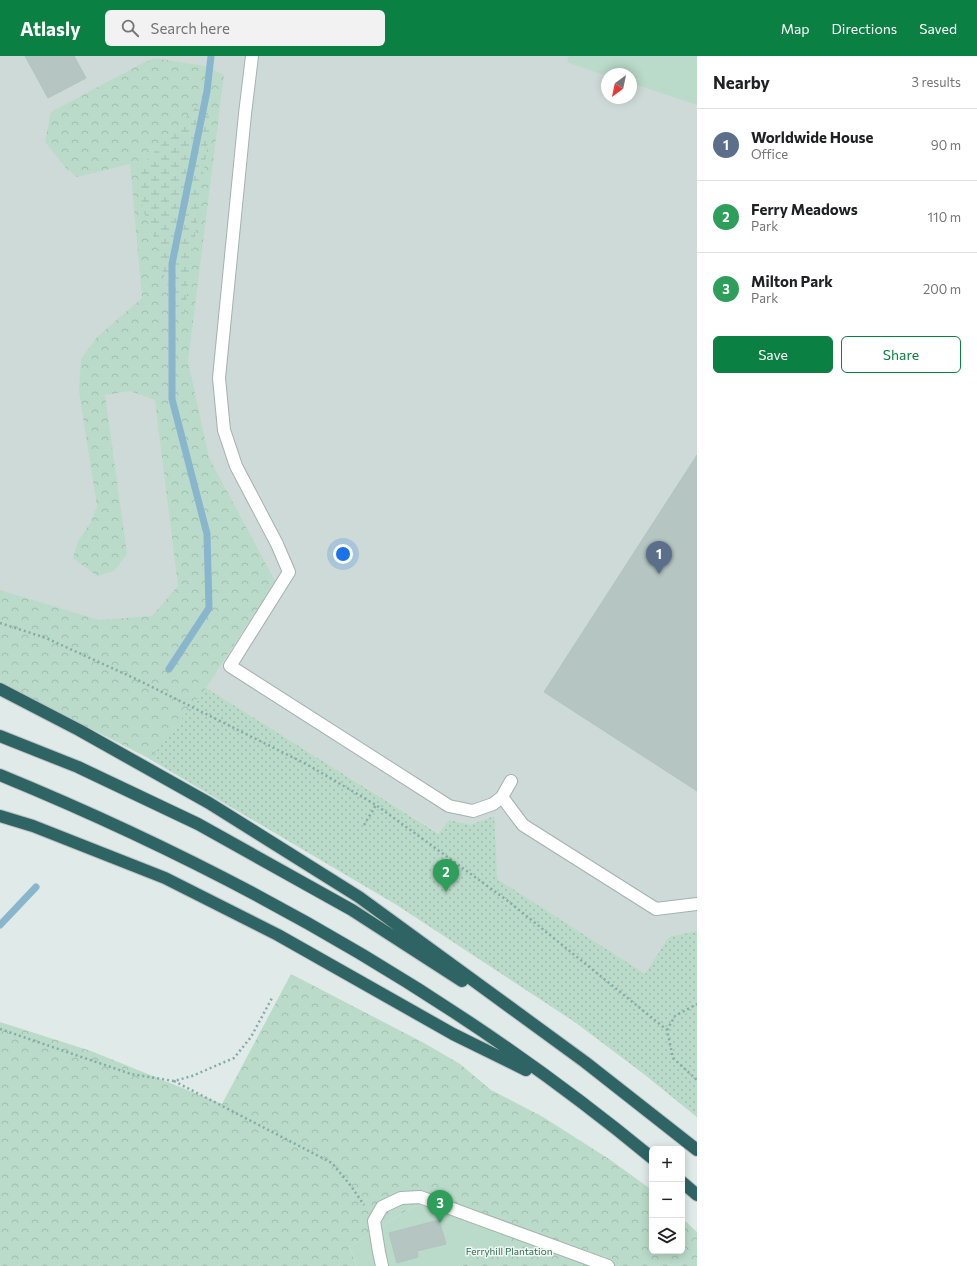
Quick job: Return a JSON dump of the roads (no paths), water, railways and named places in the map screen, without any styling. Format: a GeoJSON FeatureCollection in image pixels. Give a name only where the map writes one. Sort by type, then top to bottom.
{"type":"FeatureCollection","features":[{"type":"Feature","properties":{"kind":"highway"},"geometry":{"type":"LineString","coordinates":[[0,689],[79,730],[209,803],[359,897],[585,1062],[697,1150]]}},
{"type":"Feature","properties":{"kind":"highway"},"geometry":{"type":"LineString","coordinates":[[0,736],[78,767],[198,824],[352,910],[585,1062]]}},
{"type":"Feature","properties":{"kind":"highway"},"geometry":{"type":"LineString","coordinates":[[0,775],[70,804],[179,855],[291,914],[446,1006],[560,1086],[649,1156]]}},
{"type":"Feature","properties":{"kind":"highway"},"geometry":{"type":"LineString","coordinates":[[0,816],[33,826],[165,878],[278,935],[453,1034],[560,1086]]}},
{"type":"Feature","properties":{"kind":"highway"},"geometry":{"type":"LineString","coordinates":[[685,1185],[697,1195]]}},
{"type":"Feature","properties":{"kind":"street"},"geometry":{"type":"LineString","coordinates":[[252,56],[219,378],[224,430],[236,466],[277,544],[289,572],[230,666],[449,806],[472,811],[493,804],[502,797],[511,781]]}},
{"type":"Feature","properties":{"kind":"street"},"geometry":{"type":"LineString","coordinates":[[502,797],[523,825],[656,909],[697,904]]}},
{"type":"Feature","properties":{"kind":"street"},"geometry":{"type":"LineString","coordinates":[[382,1266],[374,1221],[382,1207],[402,1198],[420,1197],[608,1266]]}},
{"type":"Feature","properties":{"kind":"waterway"},"geometry":{"type":"LineString","coordinates":[[169,669],[209,608],[207,534],[172,399],[172,264],[207,91],[211,56]]}},
{"type":"Feature","properties":{"kind":"waterway"},"geometry":{"type":"LineString","coordinates":[[0,925],[36,887]]}},
{"type":"Feature","properties":{"kind":"place","name":"Worldwide House"},"geometry":{"type":"Point","coordinates":[659,574]}},
{"type":"Feature","properties":{"kind":"place","name":"Ferry Meadows"},"geometry":{"type":"Point","coordinates":[446,892]}},
{"type":"Feature","properties":{"kind":"place","name":"Milton Park"},"geometry":{"type":"Point","coordinates":[440,1223]}},
{"type":"Feature","properties":{"kind":"park label","name":"Ferryhill Plantation"},"geometry":{"type":"Point","coordinates":[509,1251]}}]}
